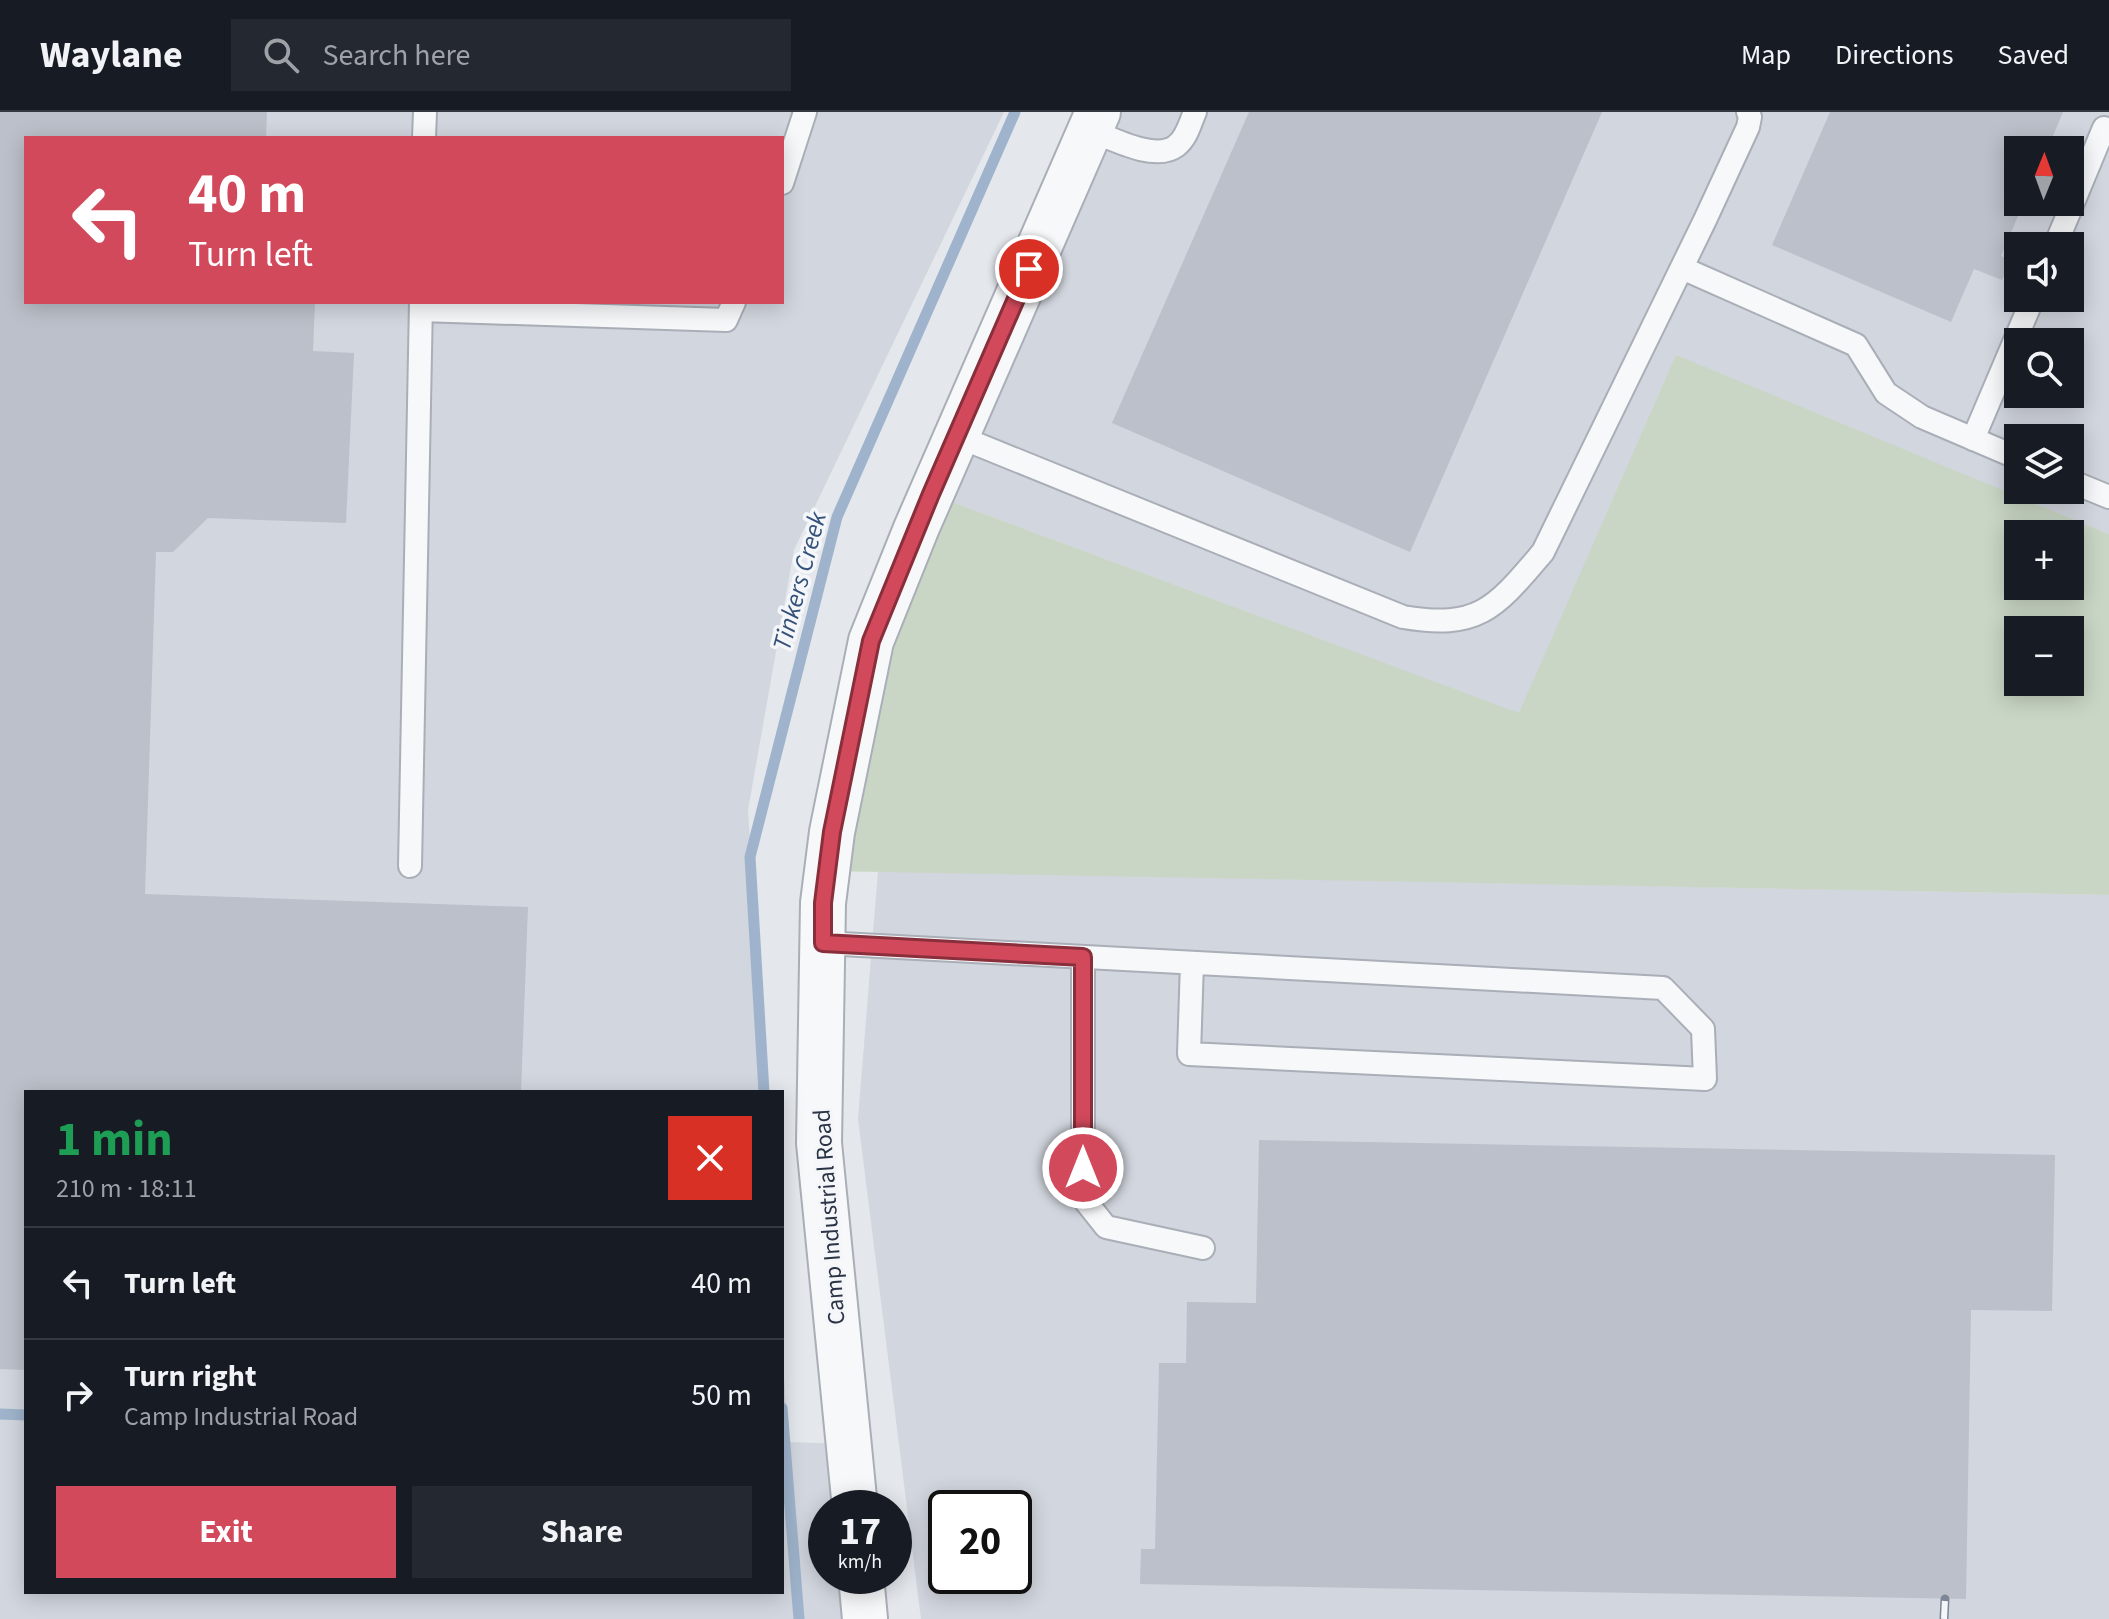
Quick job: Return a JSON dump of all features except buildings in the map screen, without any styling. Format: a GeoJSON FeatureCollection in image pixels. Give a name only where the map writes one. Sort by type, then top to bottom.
{"type":"FeatureCollection","features":[{"type":"Feature","properties":{"kind":"street","name":"Camp Industrial Road"},"geometry":{"type":"LineString","coordinates":[[853,1490],[819,1143],[823,903],[832,832],[871,641],[1094,121]]}},
{"type":"Feature","properties":{"kind":"street"},"geometry":{"type":"LineString","coordinates":[[863,1594],[865,1619]]}},
{"type":"Feature","properties":{"kind":"lane"},"geometry":{"type":"LineString","coordinates":[[424,136],[425,112]]}},
{"type":"Feature","properties":{"kind":"lane"},"geometry":{"type":"LineString","coordinates":[[784,177],[805,112]]}},
{"type":"Feature","properties":{"kind":"lane"},"geometry":{"type":"LineString","coordinates":[[1094,121],[1137,148],[1162,151],[1175,147],[1184,138],[1195,112]]}},
{"type":"Feature","properties":{"kind":"lane"},"geometry":{"type":"LineString","coordinates":[[957,436],[1403,617],[1437,623],[1471,617],[1505,598],[1543,552],[1748,127],[1748,112]]}},
{"type":"Feature","properties":{"kind":"lane"},"geometry":{"type":"LineString","coordinates":[[2061,232],[2107,125]]}},
{"type":"Feature","properties":{"kind":"lane"},"geometry":{"type":"LineString","coordinates":[[1682,268],[1856,345],[1886,393],[1922,417],[2004,452]]}},
{"type":"Feature","properties":{"kind":"lane"},"geometry":{"type":"LineString","coordinates":[[410,866],[421,306],[726,320],[733,304]]}},
{"type":"Feature","properties":{"kind":"lane"},"geometry":{"type":"LineString","coordinates":[[1973,439],[2027,312]]}},
{"type":"Feature","properties":{"kind":"lane"},"geometry":{"type":"LineString","coordinates":[[2084,487],[2109,497]]}},
{"type":"Feature","properties":{"kind":"lane"},"geometry":{"type":"LineString","coordinates":[[823,943],[1663,988],[1703,1029],[1705,1079],[1189,1054],[1192,963]]}},
{"type":"Feature","properties":{"kind":"lane"},"geometry":{"type":"LineString","coordinates":[[1083,957],[1083,1198],[1106,1227],[1203,1248]]}},
{"type":"Feature","properties":{"kind":"shaded area"},"geometry":{"type":"Polygon","coordinates":[[[0,112],[1004,112],[794,550],[748,810],[766,1090],[24,1090],[24,1594],[784,1594],[784,1375],[788,1442],[848,1444],[853,1490],[808,1490],[808,1594],[863,1594],[865,1619],[0,1619],[0,112]]]}},
{"type":"Feature","properties":{"kind":"shaded area"},"geometry":{"type":"Polygon","coordinates":[[[1098,112],[2109,112],[2109,534],[2084,524],[2084,520],[2075,520],[2036,504],[2084,504],[2084,424],[2004,424],[2004,491],[1676,356],[1520,714],[931,494],[1098,112]]]}},
{"type":"Feature","properties":{"kind":"shaded area"},"geometry":{"type":"Polygon","coordinates":[[[878,871],[2109,895],[2109,1619],[921,1619],[912,1548],[912,1490],[905,1490],[858,1119],[878,871]]]}},
{"type":"Feature","properties":{"kind":"green space"},"geometry":{"type":"Polygon","coordinates":[[[1676,355],[2004,491],[2004,504],[2036,504],[2075,520],[2004,520],[2004,600],[2084,600],[2084,524],[2109,534],[2109,895],[827,871],[931,494],[1519,713],[1676,355]]]}},
{"type":"Feature","properties":{"kind":"waterway","name":"Tinkers Creek"},"geometry":{"type":"LineString","coordinates":[[764,1090],[750,857],[837,517],[1015,112]]}},
{"type":"Feature","properties":{"kind":"waterway","name":"Tinkers Creek"},"geometry":{"type":"LineString","coordinates":[[0,1414],[24,1415]]}},
{"type":"Feature","properties":{"kind":"waterway","name":"Tinkers Creek"},"geometry":{"type":"LineString","coordinates":[[784,1433],[799,1619]]}},
{"type":"Feature","properties":{"kind":"railway"},"geometry":{"type":"LineString","coordinates":[[1944,1619],[1945,1599]]}},
{"type":"Feature","properties":{"kind":"route"},"geometry":{"type":"LineString","coordinates":[[1029,269],[871,641],[832,832],[823,903],[823,943],[1083,957],[1083,1168]]}}]}
